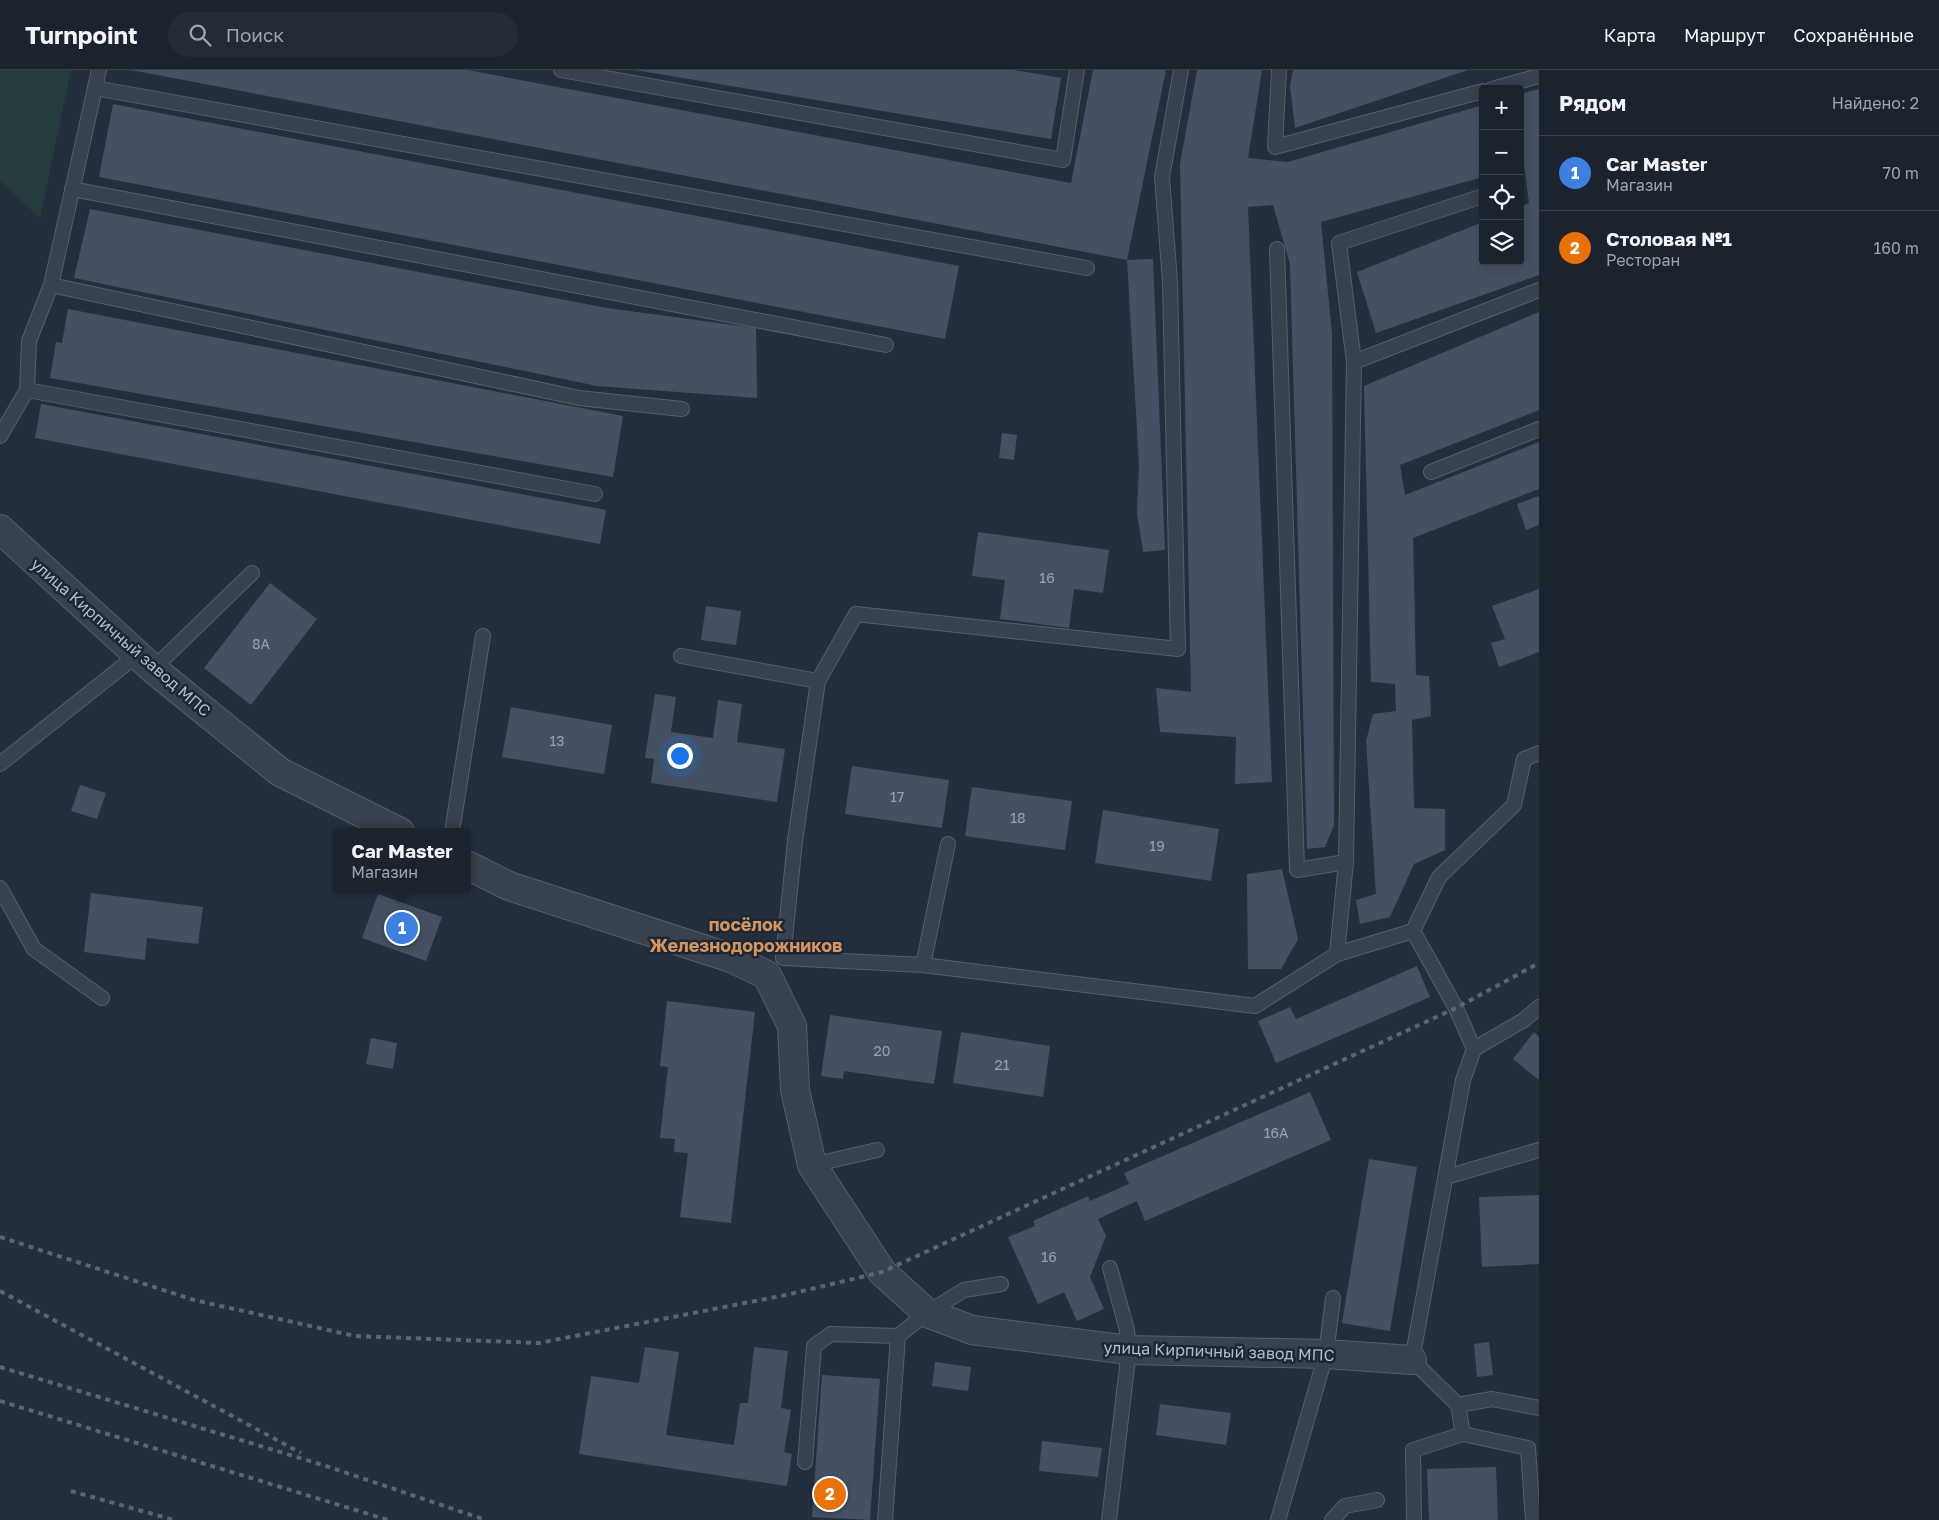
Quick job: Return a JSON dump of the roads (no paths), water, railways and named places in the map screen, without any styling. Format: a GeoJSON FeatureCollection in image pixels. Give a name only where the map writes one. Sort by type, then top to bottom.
{"type":"FeatureCollection","features":[{"type":"Feature","properties":{"kind":"street","name":"улица Кирпичный завод МПС"},"geometry":{"type":"LineString","coordinates":[[0,529],[145,662],[280,772],[392,828]]}},
{"type":"Feature","properties":{"kind":"street"},"geometry":{"type":"LineString","coordinates":[[471,867],[509,886],[722,955],[775,966]]}},
{"type":"Feature","properties":{"kind":"street","name":"улица Кирпичный завод МПС"},"geometry":{"type":"LineString","coordinates":[[775,966],[792,1026],[795,1090],[812,1165],[882,1272],[927,1313],[972,1330],[1129,1350],[1326,1354],[1412,1360]]}},
{"type":"Feature","properties":{"kind":"lane"},"geometry":{"type":"LineString","coordinates":[[0,436],[27,390],[29,341],[50,285],[99,70]]}},
{"type":"Feature","properties":{"kind":"lane"},"geometry":{"type":"LineString","coordinates":[[561,70],[602,74],[1063,160],[1077,70]]}},
{"type":"Feature","properties":{"kind":"lane"},"geometry":{"type":"LineString","coordinates":[[1181,70],[1162,177],[1170,282],[1178,649],[856,614],[818,681],[775,966],[923,965],[1255,1006],[1337,954],[1413,931],[1439,877],[1514,805],[1524,760],[1539,753]]}},
{"type":"Feature","properties":{"kind":"lane"},"geometry":{"type":"LineString","coordinates":[[1279,70],[1275,147],[1479,92]]}},
{"type":"Feature","properties":{"kind":"lane"},"geometry":{"type":"LineString","coordinates":[[1506,85],[1539,76]]}},
{"type":"Feature","properties":{"kind":"lane"},"geometry":{"type":"LineString","coordinates":[[95,88],[1088,268]]}},
{"type":"Feature","properties":{"kind":"lane"},"geometry":{"type":"LineString","coordinates":[[72,189],[886,345]]}},
{"type":"Feature","properties":{"kind":"lane"},"geometry":{"type":"LineString","coordinates":[[1337,954],[1346,862],[1354,362],[1339,243],[1479,197]]}},
{"type":"Feature","properties":{"kind":"lane"},"geometry":{"type":"LineString","coordinates":[[1277,249],[1297,870],[1346,862]]}},
{"type":"Feature","properties":{"kind":"lane"},"geometry":{"type":"LineString","coordinates":[[50,285],[579,398],[682,409]]}},
{"type":"Feature","properties":{"kind":"lane"},"geometry":{"type":"LineString","coordinates":[[1354,362],[1539,290]]}},
{"type":"Feature","properties":{"kind":"lane"},"geometry":{"type":"LineString","coordinates":[[27,390],[595,494]]}},
{"type":"Feature","properties":{"kind":"lane"},"geometry":{"type":"LineString","coordinates":[[1431,472],[1539,429]]}},
{"type":"Feature","properties":{"kind":"lane"},"geometry":{"type":"LineString","coordinates":[[0,764],[145,662],[252,573]]}},
{"type":"Feature","properties":{"kind":"lane"},"geometry":{"type":"LineString","coordinates":[[453,828],[483,636]]}},
{"type":"Feature","properties":{"kind":"lane"},"geometry":{"type":"LineString","coordinates":[[681,656],[818,681]]}},
{"type":"Feature","properties":{"kind":"lane"},"geometry":{"type":"LineString","coordinates":[[923,965],[948,844]]}},
{"type":"Feature","properties":{"kind":"lane"},"geometry":{"type":"LineString","coordinates":[[0,888],[34,949],[102,998]]}},
{"type":"Feature","properties":{"kind":"lane"},"geometry":{"type":"LineString","coordinates":[[1413,931],[1456,1008],[1474,1048]]}},
{"type":"Feature","properties":{"kind":"lane"},"geometry":{"type":"LineString","coordinates":[[1463,1434],[1458,1405],[1412,1360],[1463,1080],[1474,1048],[1524,1020],[1539,1007]]}},
{"type":"Feature","properties":{"kind":"lane"},"geometry":{"type":"LineString","coordinates":[[812,1165],[877,1150]]}},
{"type":"Feature","properties":{"kind":"lane"},"geometry":{"type":"LineString","coordinates":[[1446,1177],[1539,1150]]}},
{"type":"Feature","properties":{"kind":"lane"},"geometry":{"type":"LineString","coordinates":[[1110,1268],[1127,1330],[1129,1350],[1110,1520]]}},
{"type":"Feature","properties":{"kind":"lane"},"geometry":{"type":"LineString","coordinates":[[805,1462],[814,1346],[831,1334],[898,1336],[927,1313],[964,1290],[1001,1284]]}},
{"type":"Feature","properties":{"kind":"lane"},"geometry":{"type":"LineString","coordinates":[[1278,1520],[1326,1354],[1333,1298]]}},
{"type":"Feature","properties":{"kind":"lane"},"geometry":{"type":"LineString","coordinates":[[885,1520],[898,1336]]}},
{"type":"Feature","properties":{"kind":"lane"},"geometry":{"type":"LineString","coordinates":[[1458,1405],[1492,1399],[1539,1408]]}},
{"type":"Feature","properties":{"kind":"lane"},"geometry":{"type":"LineString","coordinates":[[1414,1520],[1413,1450],[1463,1434],[1528,1448],[1532,1520]]}},
{"type":"Feature","properties":{"kind":"lane"},"geometry":{"type":"LineString","coordinates":[[1332,1520],[1345,1506],[1378,1500]]}},
{"type":"Feature","properties":{"kind":"railway"},"geometry":{"type":"LineString","coordinates":[[0,1237],[194,1300],[355,1336],[539,1343],[786,1295],[882,1272],[1456,1008],[1539,963]]}},
{"type":"Feature","properties":{"kind":"railway"},"geometry":{"type":"LineString","coordinates":[[0,1291],[301,1453]]}},
{"type":"Feature","properties":{"kind":"railway"},"geometry":{"type":"LineString","coordinates":[[0,1367],[323,1465],[486,1520]]}},
{"type":"Feature","properties":{"kind":"railway"},"geometry":{"type":"LineString","coordinates":[[0,1401],[388,1520]]}},
{"type":"Feature","properties":{"kind":"railway"},"geometry":{"type":"LineString","coordinates":[[71,1491],[174,1520]]}},
{"type":"Feature","properties":{"kind":"place","name":"Car Master"},"geometry":{"type":"Point","coordinates":[402,928]}},
{"type":"Feature","properties":{"kind":"place","name":"Столовая №1"},"geometry":{"type":"Point","coordinates":[830,1494]}},
{"type":"Feature","properties":{"kind":"district","name":"посёлок Железнодорожников"},"geometry":{"type":"Point","coordinates":[746,935]}}]}
